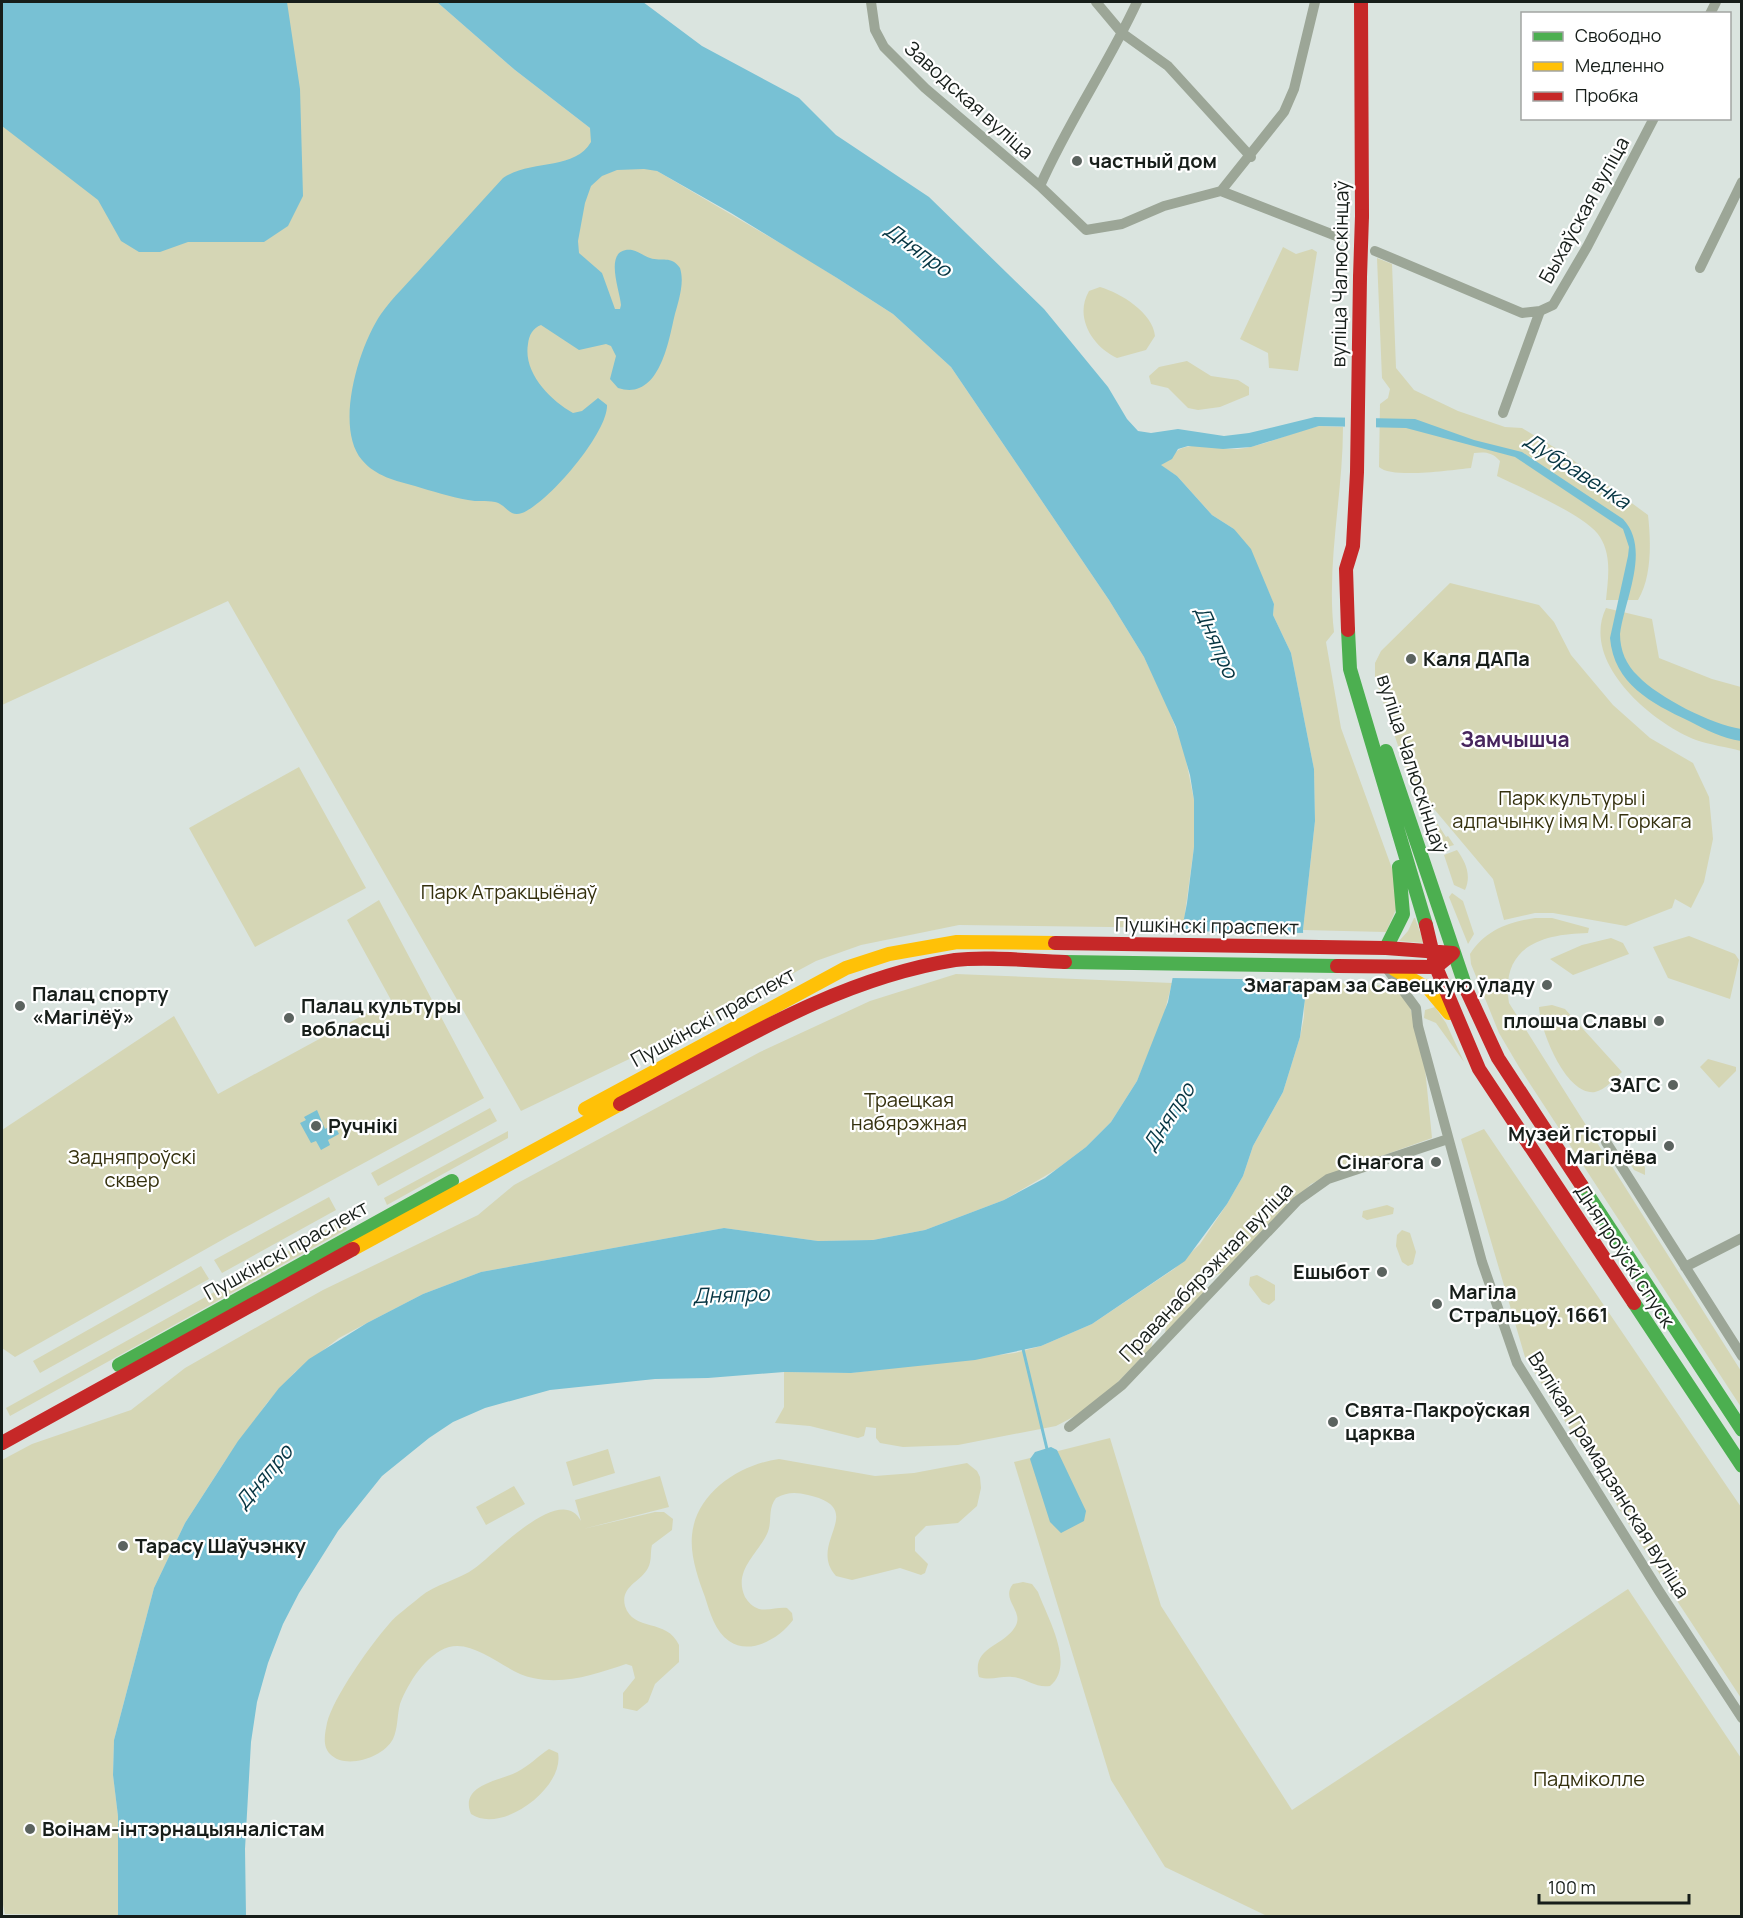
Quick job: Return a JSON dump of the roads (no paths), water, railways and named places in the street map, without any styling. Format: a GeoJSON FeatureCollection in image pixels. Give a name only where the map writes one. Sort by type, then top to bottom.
{"type":"FeatureCollection","features":[{"type":"Feature","properties":{"kind":"main road","name":"вуліца Чалюскінцаў"},"geometry":{"type":"LineString","coordinates":[[1361,2],[1362,216],[1357,472],[1353,546],[1346,569],[1350,669],[1427,928],[1436,967]]}},
{"type":"Feature","properties":{"kind":"main road","name":"вуліца Чалюскінцаў"},"geometry":{"type":"LineString","coordinates":[[1353,546],[1359,573],[1361,667],[1377,726],[1453,953]]}},
{"type":"Feature","properties":{"kind":"main road"},"geometry":{"type":"LineString","coordinates":[[1385,790],[1404,903],[1403,914],[1386,948]]}},
{"type":"Feature","properties":{"kind":"main road","name":"Пушкінскі праспект"},"geometry":{"type":"LineString","coordinates":[[2,1430],[821,980],[870,959],[957,942],[1386,948],[1453,953]]}},
{"type":"Feature","properties":{"kind":"main road"},"geometry":{"type":"LineString","coordinates":[[1436,967],[1453,953]]}},
{"type":"Feature","properties":{"kind":"main road","name":"Дняпроўскі спуск"},"geometry":{"type":"LineString","coordinates":[[1453,953],[1476,1013],[1498,1058],[1742,1430]]}},
{"type":"Feature","properties":{"kind":"main road","name":"Пушкінскі праспект"},"geometry":{"type":"LineString","coordinates":[[2,1443],[529,1152],[819,1000],[876,978],[957,960],[1436,967]]}},
{"type":"Feature","properties":{"kind":"main road","name":"Пушкінскі праспект"},"geometry":{"type":"LineString","coordinates":[[1385,966],[1417,980],[1429,989],[1437,1001],[1457,1021]]}},
{"type":"Feature","properties":{"kind":"main road","name":"Дняпроўскі спуск"},"geometry":{"type":"LineString","coordinates":[[1436,967],[1479,1069],[1742,1466]]}},
{"type":"Feature","properties":{"kind":"street","name":"Заводская вуліца"},"geometry":{"type":"LineString","coordinates":[[871,2],[875,30],[884,47],[925,88],[1040,186],[1086,230],[1122,224],[1164,206],[1221,191]]}},
{"type":"Feature","properties":{"kind":"street"},"geometry":{"type":"LineString","coordinates":[[1096,2],[1122,33],[1168,66],[1251,157]]}},
{"type":"Feature","properties":{"kind":"street"},"geometry":{"type":"LineString","coordinates":[[1040,186],[1060,141],[1122,33],[1137,2]]}},
{"type":"Feature","properties":{"kind":"street"},"geometry":{"type":"LineString","coordinates":[[1315,2],[1294,89],[1284,112],[1251,157],[1221,191],[1344,238]]}},
{"type":"Feature","properties":{"kind":"street","name":"Быхаўская вуліца"},"geometry":{"type":"LineString","coordinates":[[1503,413],[1540,311],[1552,305],[1558,296],[1653,120]]}},
{"type":"Feature","properties":{"kind":"street"},"geometry":{"type":"LineString","coordinates":[[1700,268],[1742,182]]}},
{"type":"Feature","properties":{"kind":"street"},"geometry":{"type":"LineString","coordinates":[[1374,251],[1522,313],[1540,311]]}},
{"type":"Feature","properties":{"kind":"street","name":"Вялікая Грамадзянская вуліца"},"geometry":{"type":"LineString","coordinates":[[1385,966],[1416,1008],[1418,1026],[1482,1262],[1517,1363],[1644,1568],[1742,1718]]}},
{"type":"Feature","properties":{"kind":"street"},"geometry":{"type":"LineString","coordinates":[[1416,1008],[1425,1000],[1437,1001]]}},
{"type":"Feature","properties":{"kind":"street","name":"Праванабярэжная вуліца"},"geometry":{"type":"LineString","coordinates":[[1069,1426],[1122,1385],[1313,1187],[1328,1179],[1448,1139]]}},
{"type":"Feature","properties":{"kind":"street"},"geometry":{"type":"LineString","coordinates":[[1606,1142],[1742,1356]]}},
{"type":"Feature","properties":{"kind":"street"},"geometry":{"type":"LineString","coordinates":[[1685,1267],[1742,1238]]}},
{"type":"Feature","properties":{"kind":"water"},"geometry":{"type":"Polygon","coordinates":[[[2,2],[287,2],[300,89],[303,196],[288,226],[264,242],[188,242],[160,252],[139,252],[121,241],[98,200],[2,126],[2,2]]]}},
{"type":"Feature","properties":{"kind":"water","name":"Дняпро"},"geometry":{"type":"Polygon","coordinates":[[[437,2],[643,2],[702,46],[799,98],[836,135],[929,197],[1044,309],[1108,387],[1127,419],[1138,431],[1151,433],[1178,429],[1224,436],[1249,433],[1315,417],[1415,419],[1474,440],[1522,452],[1623,519],[1631,531],[1636,559],[1620,634],[1621,646],[1630,667],[1659,693],[1686,709],[1715,722],[1741,729],[1741,741],[1702,728],[1661,707],[1648,699],[1627,680],[1613,654],[1610,638],[1628,556],[1629,547],[1623,529],[1515,457],[1406,428],[1319,426],[1251,447],[1223,449],[1188,446],[1178,449],[1172,459],[1161,465],[1177,476],[1212,515],[1234,529],[1251,549],[1274,604],[1273,615],[1291,653],[1314,769],[1315,821],[1303,930],[1305,999],[1300,1037],[1283,1092],[1253,1146],[1243,1176],[1227,1204],[1185,1261],[1092,1324],[1041,1346],[975,1360],[851,1373],[784,1372],[708,1378],[655,1379],[550,1390],[485,1408],[453,1422],[382,1476],[338,1531],[299,1593],[283,1624],[268,1663],[257,1702],[251,1742],[245,1849],[246,1916],[118,1916],[118,1816],[113,1775],[114,1740],[154,1588],[185,1523],[238,1441],[279,1388],[309,1359],[367,1323],[423,1294],[481,1272],[724,1228],[818,1241],[873,1240],[925,1230],[1004,1200],[1045,1178],[1086,1147],[1111,1122],[1137,1081],[1168,1002],[1187,903],[1194,847],[1194,800],[1190,775],[1176,727],[1144,657],[1109,600],[951,367],[893,314],[731,213],[657,171],[617,170],[602,176],[591,186],[585,203],[578,241],[579,253],[602,273],[615,309],[620,309],[621,305],[615,262],[617,255],[623,251],[632,250],[650,258],[670,260],[680,268],[682,280],[680,293],[668,342],[659,368],[652,379],[632,390],[618,388],[610,379],[616,356],[611,346],[606,344],[579,350],[541,325],[529,338],[528,355],[534,375],[540,385],[556,401],[573,413],[582,411],[598,398],[607,405],[605,417],[587,449],[546,496],[533,507],[522,513],[514,514],[499,503],[461,499],[393,480],[379,474],[362,460],[354,446],[350,428],[350,408],[358,366],[381,314],[503,178],[526,168],[574,157],[591,142],[590,128],[515,70],[437,2]]]}},
{"type":"Feature","properties":{"kind":"water"},"geometry":{"type":"Polygon","coordinates":[[[317,1110],[325,1129],[334,1124],[339,1134],[328,1140],[330,1145],[321,1150],[316,1141],[311,1143],[300,1123],[306,1120],[304,1117],[317,1110]]]}},
{"type":"Feature","properties":{"kind":"water"},"geometry":{"type":"Polygon","coordinates":[[[1051,1447],[1057,1450],[1086,1511],[1084,1521],[1061,1533],[1050,1522],[1030,1459],[1035,1452],[1051,1447]]]}},
{"type":"Feature","properties":{"kind":"waterway"},"geometry":{"type":"LineString","coordinates":[[1023,1349],[1047,1449]]}},
{"type":"Feature","properties":{"kind":"place","name":"частный дом"},"geometry":{"type":"Point","coordinates":[1077,161]}},
{"type":"Feature","properties":{"kind":"place","name":"Каля ДАПа"},"geometry":{"type":"Point","coordinates":[1411,659]}},
{"type":"Feature","properties":{"kind":"place","name":"Змагарам за Савецкую ўладу"},"geometry":{"type":"Point","coordinates":[1547,985]}},
{"type":"Feature","properties":{"kind":"place","name":"Палац спорту «Магілёў»"},"geometry":{"type":"Point","coordinates":[20,1006]}},
{"type":"Feature","properties":{"kind":"place","name":"Палац культуры вобласці"},"geometry":{"type":"Point","coordinates":[289,1018]}},
{"type":"Feature","properties":{"kind":"place","name":"плошча Славы"},"geometry":{"type":"Point","coordinates":[1659,1021]}},
{"type":"Feature","properties":{"kind":"place","name":"ЗАГС"},"geometry":{"type":"Point","coordinates":[1673,1085]}},
{"type":"Feature","properties":{"kind":"place","name":"Ручнікі"},"geometry":{"type":"Point","coordinates":[316,1126]}},
{"type":"Feature","properties":{"kind":"place","name":"Музей гісторыі Магілёва"},"geometry":{"type":"Point","coordinates":[1669,1146]}},
{"type":"Feature","properties":{"kind":"place","name":"Сінагога"},"geometry":{"type":"Point","coordinates":[1436,1162]}},
{"type":"Feature","properties":{"kind":"place","name":"Ешыбот"},"geometry":{"type":"Point","coordinates":[1382,1272]}},
{"type":"Feature","properties":{"kind":"place","name":"Магіла Стральцоў. 1661"},"geometry":{"type":"Point","coordinates":[1437,1304]}},
{"type":"Feature","properties":{"kind":"place","name":"Свята-Пакроўская царква"},"geometry":{"type":"Point","coordinates":[1333,1422]}},
{"type":"Feature","properties":{"kind":"place","name":"Тарасу Шаўчэнку"},"geometry":{"type":"Point","coordinates":[123,1546]}},
{"type":"Feature","properties":{"kind":"place","name":"Воінам-інтэрнацыяналістам"},"geometry":{"type":"Point","coordinates":[30,1829]}},
{"type":"Feature","properties":{"kind":"district","name":"Замчышча"},"geometry":{"type":"Point","coordinates":[1515,740]}},
{"type":"Feature","properties":{"kind":"water label","name":"Дубравенка"},"geometry":{"type":"Point","coordinates":[1577,471]}},
{"type":"Feature","properties":{"kind":"park label","name":"Парк культуры і адпачынку імя М. Горкага"},"geometry":{"type":"Point","coordinates":[1572,810]}},
{"type":"Feature","properties":{"kind":"park label","name":"Парк Атракцыёнаў"},"geometry":{"type":"Point","coordinates":[509,892]}},
{"type":"Feature","properties":{"kind":"park label","name":"Траецкая набярэжная"},"geometry":{"type":"Point","coordinates":[909,1112]}},
{"type":"Feature","properties":{"kind":"park label","name":"Задняпроўскі сквер"},"geometry":{"type":"Point","coordinates":[132,1168]}},
{"type":"Feature","properties":{"kind":"park label","name":"Падміколле"},"geometry":{"type":"Point","coordinates":[1589,1779]}}]}
